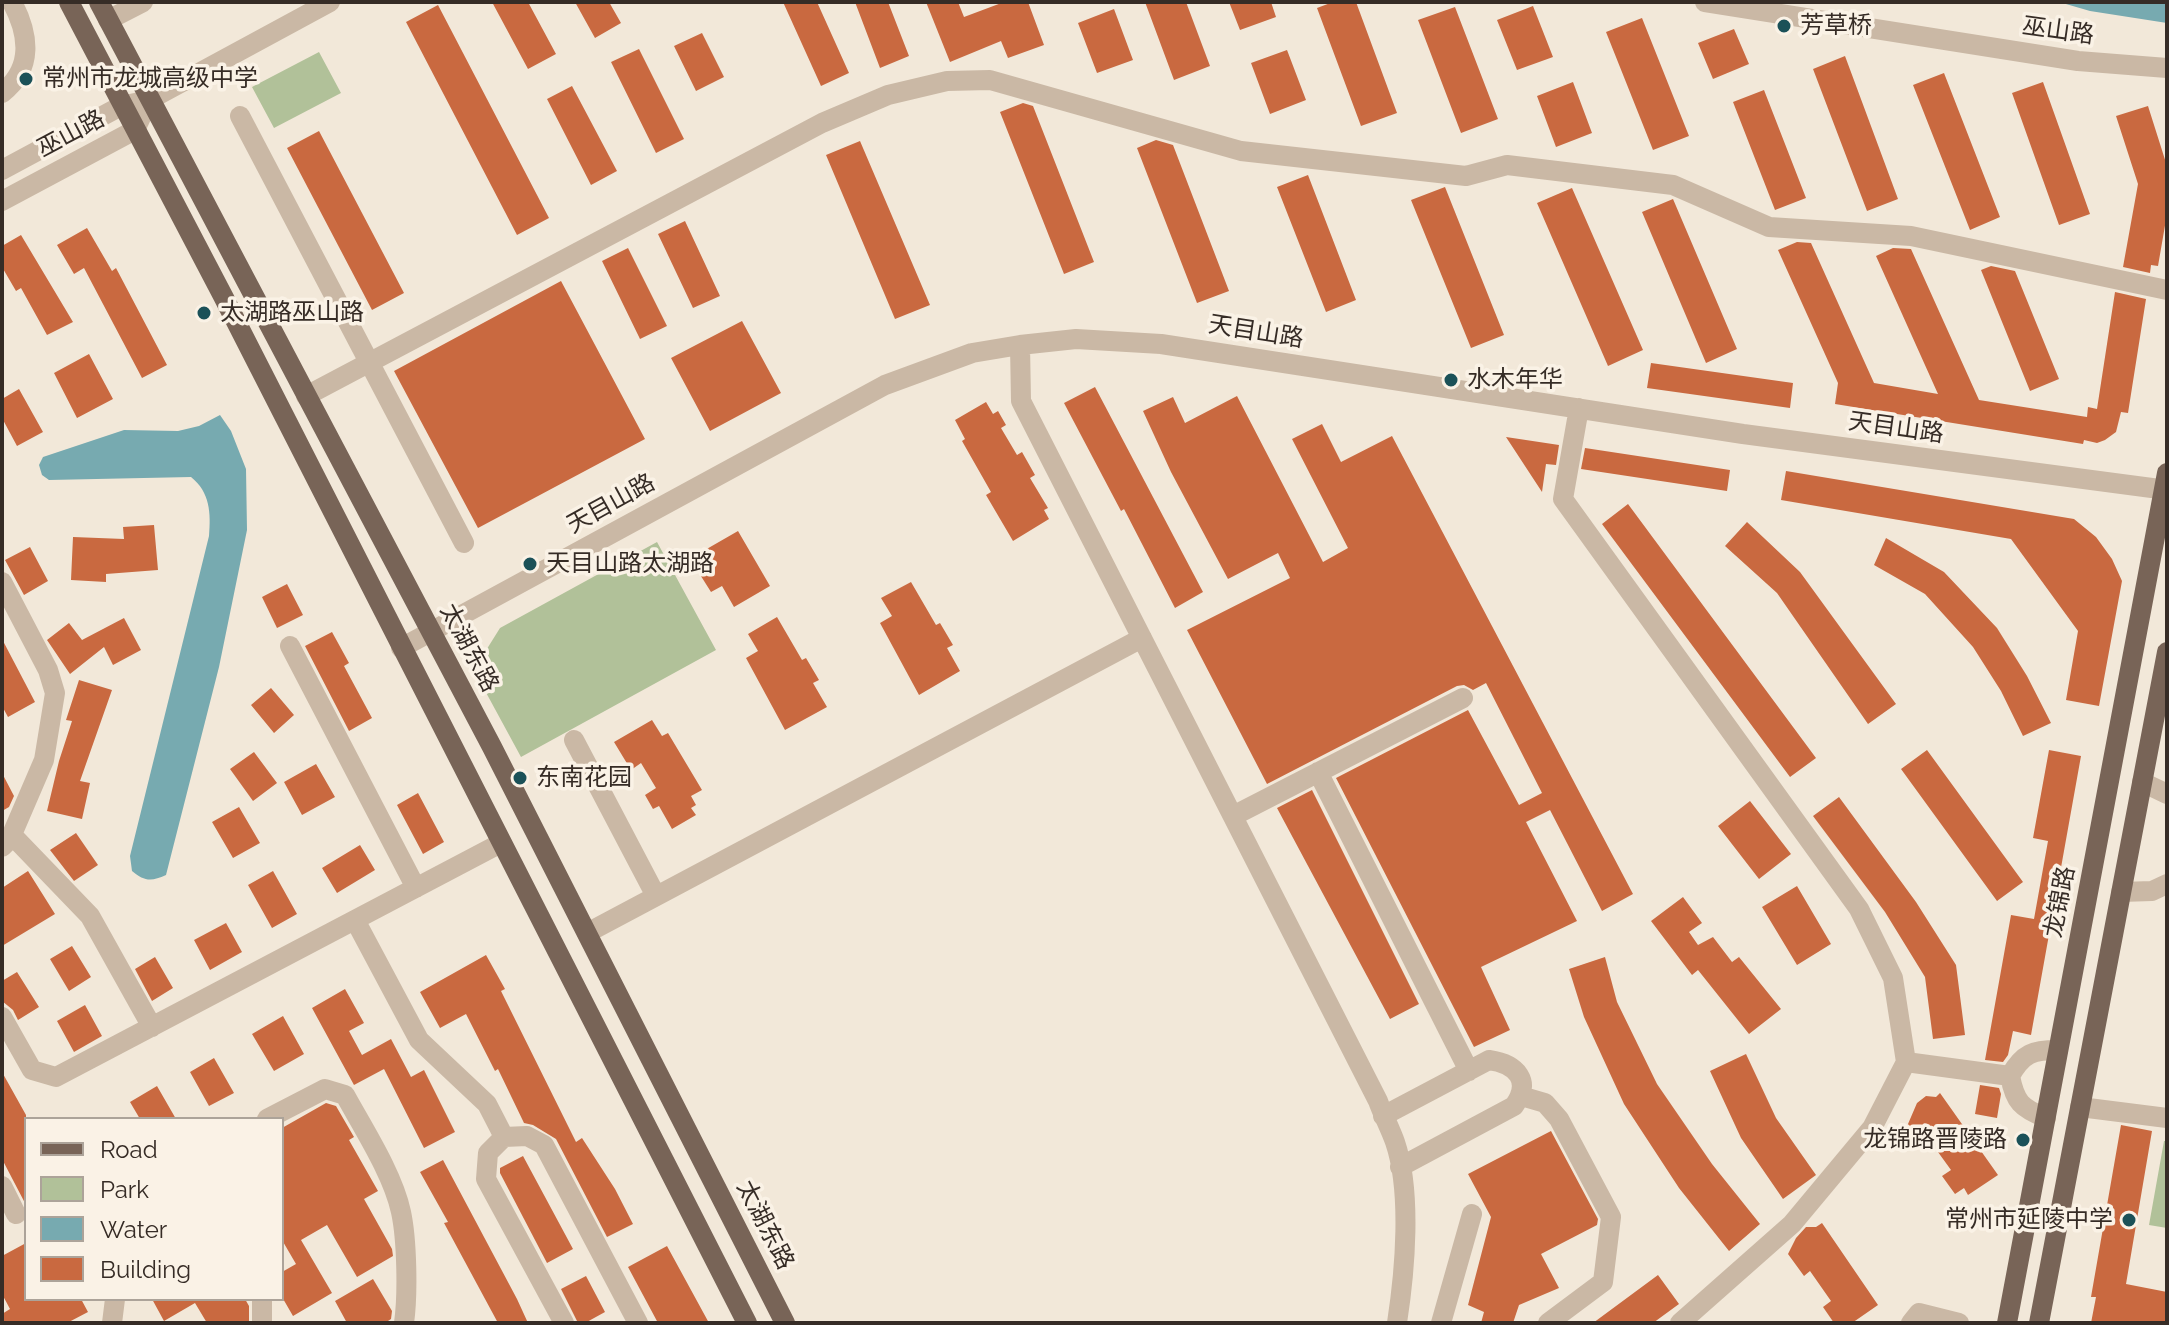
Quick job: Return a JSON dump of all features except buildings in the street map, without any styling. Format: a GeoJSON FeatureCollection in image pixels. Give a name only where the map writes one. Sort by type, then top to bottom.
{"type":"FeatureCollection","features":[{"type":"Feature","properties":{"kind":"main road"},"geometry":{"type":"LineString","coordinates":[[69,2],[223,296],[747,1323]]}},
{"type":"Feature","properties":{"kind":"main road","name":"太湖东路"},"geometry":{"type":"LineString","coordinates":[[104,11],[432,632],[785,1323]]}},
{"type":"Feature","properties":{"kind":"main road","name":"龙锦路"},"geometry":{"type":"LineString","coordinates":[[2007,1323],[2166,484]]}},
{"type":"Feature","properties":{"kind":"main road"},"geometry":{"type":"LineString","coordinates":[[2039,1323],[2142,782],[2160,729],[2167,652]]}},
{"type":"Feature","properties":{"kind":"street"},"geometry":{"type":"LineString","coordinates":[[2,93],[21,69],[27,47],[23,22],[12,2]]}},
{"type":"Feature","properties":{"kind":"street"},"geometry":{"type":"LineString","coordinates":[[104,11],[143,2]]}},
{"type":"Feature","properties":{"kind":"street","name":"巫山路"},"geometry":{"type":"LineString","coordinates":[[2,170],[121,106],[149,100],[330,2]]}},
{"type":"Feature","properties":{"kind":"street","name":"巫山路"},"geometry":{"type":"LineString","coordinates":[[1705,2],[2078,61],[2167,68]]}},
{"type":"Feature","properties":{"kind":"street"},"geometry":{"type":"LineString","coordinates":[[306,396],[822,123],[888,95],[947,81],[990,80],[1241,151],[1466,176],[1507,165],[1673,185],[1769,227],[1911,236],[2167,290]]}},
{"type":"Feature","properties":{"kind":"street","name":"巫山路"},"geometry":{"type":"LineString","coordinates":[[2,201],[135,130],[149,100]]}},
{"type":"Feature","properties":{"kind":"street"},"geometry":{"type":"LineString","coordinates":[[240,116],[464,543]]}},
{"type":"Feature","properties":{"kind":"street","name":"天目山路"},"geometry":{"type":"LineString","coordinates":[[401,648],[885,385],[972,353],[1076,339],[1161,344],[1743,434],[2166,484]]}},
{"type":"Feature","properties":{"kind":"street"},"geometry":{"type":"LineString","coordinates":[[1020,345],[1021,401],[1233,816],[1395,1143],[1404,1188],[1403,1285],[1397,1323]]}},
{"type":"Feature","properties":{"kind":"street"},"geometry":{"type":"LineString","coordinates":[[1579,408],[1563,499],[1859,909],[1893,978],[1906,1062],[1872,1128],[1802,1212],[1704,1316],[1680,1323]]}},
{"type":"Feature","properties":{"kind":"street"},"geometry":{"type":"LineString","coordinates":[[2,582],[48,670],[55,693],[44,760],[7,841],[90,916],[152,1027]]}},
{"type":"Feature","properties":{"kind":"street"},"geometry":{"type":"LineString","coordinates":[[587,933],[1142,638]]}},
{"type":"Feature","properties":{"kind":"street"},"geometry":{"type":"LineString","coordinates":[[290,646],[416,888]]}},
{"type":"Feature","properties":{"kind":"street"},"geometry":{"type":"LineString","coordinates":[[1233,816],[1463,698]]}},
{"type":"Feature","properties":{"kind":"street"},"geometry":{"type":"LineString","coordinates":[[574,740],[656,896]]}},
{"type":"Feature","properties":{"kind":"street"},"geometry":{"type":"LineString","coordinates":[[1318,772],[1469,1071]]}},
{"type":"Feature","properties":{"kind":"street"},"geometry":{"type":"LineString","coordinates":[[2142,782],[2167,794]]}},
{"type":"Feature","properties":{"kind":"street"},"geometry":{"type":"LineString","coordinates":[[2,1017],[32,1070],[56,1077],[501,843]]}},
{"type":"Feature","properties":{"kind":"street"},"geometry":{"type":"LineString","coordinates":[[2121,892],[2152,891],[2167,884]]}},
{"type":"Feature","properties":{"kind":"street"},"geometry":{"type":"LineString","coordinates":[[355,920],[419,1040],[487,1104],[504,1137]]}},
{"type":"Feature","properties":{"kind":"street"},"geometry":{"type":"LineString","coordinates":[[2046,1118],[2026,1110],[2014,1095],[2010,1076],[2019,1060],[2028,1055],[2038,1050],[2058,1050]]}},
{"type":"Feature","properties":{"kind":"street"},"geometry":{"type":"LineString","coordinates":[[1383,1116],[1489,1060],[1506,1062],[1516,1070],[1521,1080],[1521,1096],[1514,1106],[1400,1167]]}},
{"type":"Feature","properties":{"kind":"street"},"geometry":{"type":"LineString","coordinates":[[1906,1062],[2010,1076]]}},
{"type":"Feature","properties":{"kind":"street"},"geometry":{"type":"LineString","coordinates":[[271,1117],[325,1089],[345,1095],[382,1162],[401,1211],[407,1301],[404,1323]]}},
{"type":"Feature","properties":{"kind":"street"},"geometry":{"type":"LineString","coordinates":[[1521,1096],[1545,1103],[1559,1119],[1611,1217],[1603,1282],[1548,1323]]}},
{"type":"Feature","properties":{"kind":"street"},"geometry":{"type":"LineString","coordinates":[[2080,1107],[2167,1118]]}},
{"type":"Feature","properties":{"kind":"street"},"geometry":{"type":"LineString","coordinates":[[564,1323],[486,1179],[488,1153],[504,1137],[527,1136],[544,1145],[638,1323]]}},
{"type":"Feature","properties":{"kind":"street"},"geometry":{"type":"LineString","coordinates":[[2,1186],[16,1214]]}},
{"type":"Feature","properties":{"kind":"street"},"geometry":{"type":"LineString","coordinates":[[1441,1323],[1472,1214]]}},
{"type":"Feature","properties":{"kind":"street"},"geometry":{"type":"LineString","coordinates":[[112,1323],[115,1301]]}},
{"type":"Feature","properties":{"kind":"street"},"geometry":{"type":"LineString","coordinates":[[262,1301],[262,1323]]}},
{"type":"Feature","properties":{"kind":"street"},"geometry":{"type":"LineString","coordinates":[[1911,1323],[1919,1313],[1959,1323]]}},
{"type":"Feature","properties":{"kind":"green space"},"geometry":{"type":"Polygon","coordinates":[[[319,52],[341,93],[274,128],[252,87],[319,52]]]}},
{"type":"Feature","properties":{"kind":"green space"},"geometry":{"type":"Polygon","coordinates":[[[657,542],[716,650],[521,757],[483,687],[485,652],[500,628],[657,542]]]}},
{"type":"Feature","properties":{"kind":"green space"},"geometry":{"type":"Polygon","coordinates":[[[2164,1141],[2167,1141],[2167,1228],[2149,1225],[2164,1141]]]}},
{"type":"Feature","properties":{"kind":"water"},"geometry":{"type":"Polygon","coordinates":[[[2059,2],[2167,2],[2167,23],[2090,11],[2059,2]]]}},
{"type":"Feature","properties":{"kind":"water"},"geometry":{"type":"Polygon","coordinates":[[[220,415],[231,431],[246,469],[247,530],[219,667],[166,875],[148,879],[132,871],[130,856],[209,536],[206,496],[191,477],[49,480],[42,475],[39,465],[43,457],[124,430],[178,431],[199,426],[220,415]]]}},
{"type":"Feature","properties":{"kind":"place","name":"芳草桥"},"geometry":{"type":"Point","coordinates":[1784,26]}},
{"type":"Feature","properties":{"kind":"place","name":"常州市龙城高级中学"},"geometry":{"type":"Point","coordinates":[26,79]}},
{"type":"Feature","properties":{"kind":"place","name":"太湖路巫山路"},"geometry":{"type":"Point","coordinates":[204,313]}},
{"type":"Feature","properties":{"kind":"place","name":"水木年华"},"geometry":{"type":"Point","coordinates":[1451,380]}},
{"type":"Feature","properties":{"kind":"place","name":"天目山路太湖路"},"geometry":{"type":"Point","coordinates":[530,564]}},
{"type":"Feature","properties":{"kind":"place","name":"东南花园"},"geometry":{"type":"Point","coordinates":[520,778]}},
{"type":"Feature","properties":{"kind":"place","name":"龙锦路晋陵路"},"geometry":{"type":"Point","coordinates":[2023,1140]}},
{"type":"Feature","properties":{"kind":"place","name":"常州市延陵中学"},"geometry":{"type":"Point","coordinates":[2129,1220]}}]}
